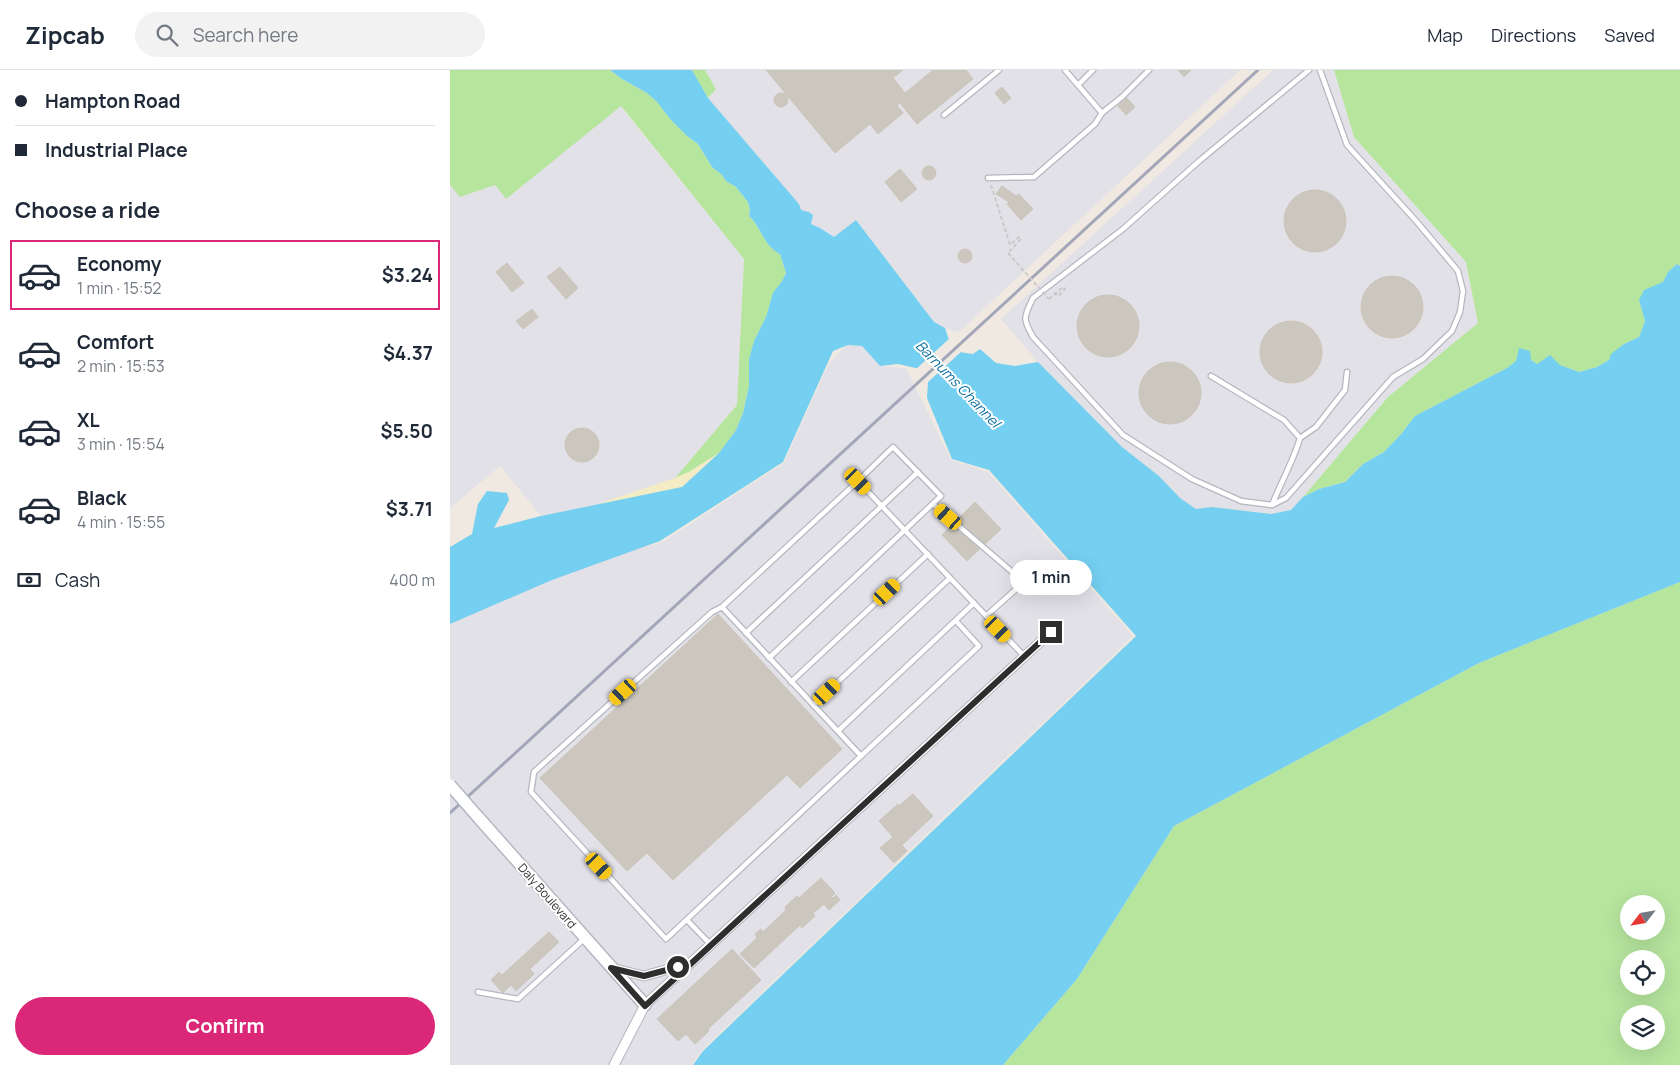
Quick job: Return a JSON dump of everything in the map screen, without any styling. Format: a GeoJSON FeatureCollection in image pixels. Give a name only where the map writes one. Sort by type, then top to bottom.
{"type":"FeatureCollection","features":[{"type":"Feature","properties":{"kind":"street"},"geometry":{"type":"LineString","coordinates":[[614,1065],[645,1006],[1051,632]]}},
{"type":"Feature","properties":{"kind":"street","name":"Daly Boulevard"},"geometry":{"type":"LineString","coordinates":[[450,785],[645,1006]]}},
{"type":"Feature","properties":{"kind":"street"},"geometry":{"type":"LineString","coordinates":[[611,968],[644,976],[693,963]]}},
{"type":"Feature","properties":{"kind":"lane"},"geometry":{"type":"LineString","coordinates":[[944,115],[999,70]]}},
{"type":"Feature","properties":{"kind":"lane"},"geometry":{"type":"LineString","coordinates":[[1065,70],[1102,113]]}},
{"type":"Feature","properties":{"kind":"lane"},"geometry":{"type":"LineString","coordinates":[[1078,84],[1093,70]]}},
{"type":"Feature","properties":{"kind":"lane"},"geometry":{"type":"LineString","coordinates":[[988,178],[1034,177],[1094,124],[1102,113],[1122,98],[1149,70]]}},
{"type":"Feature","properties":{"kind":"lane"},"geometry":{"type":"LineString","coordinates":[[1310,70],[1198,162],[1123,229],[1033,298],[1026,313],[1024,323],[1033,336],[1123,435],[1192,479],[1241,501],[1272,505],[1286,498],[1393,377],[1423,359],[1452,331],[1460,312],[1463,290],[1458,271],[1347,144],[1320,70]]}},
{"type":"Feature","properties":{"kind":"lane"},"geometry":{"type":"LineString","coordinates":[[1272,505],[1290,466],[1300,438],[1316,427],[1345,390],[1347,372]]}},
{"type":"Feature","properties":{"kind":"lane"},"geometry":{"type":"LineString","coordinates":[[1211,376],[1284,420],[1300,438]]}},
{"type":"Feature","properties":{"kind":"lane"},"geometry":{"type":"LineString","coordinates":[[769,658],[941,496],[893,448],[722,607],[712,612],[534,772],[531,792],[666,939],[979,646],[956,621]]}},
{"type":"Feature","properties":{"kind":"lane"},"geometry":{"type":"LineString","coordinates":[[746,633],[918,472]]}},
{"type":"Feature","properties":{"kind":"lane"},"geometry":{"type":"LineString","coordinates":[[858,481],[1025,657]]}},
{"type":"Feature","properties":{"kind":"lane"},"geometry":{"type":"LineString","coordinates":[[933,504],[1024,582],[986,616]]}},
{"type":"Feature","properties":{"kind":"lane"},"geometry":{"type":"LineString","coordinates":[[792,682],[928,554]]}},
{"type":"Feature","properties":{"kind":"lane"},"geometry":{"type":"LineString","coordinates":[[813,705],[950,578]]}},
{"type":"Feature","properties":{"kind":"lane"},"geometry":{"type":"LineString","coordinates":[[838,731],[974,603]]}},
{"type":"Feature","properties":{"kind":"lane"},"geometry":{"type":"LineString","coordinates":[[722,607],[861,756]]}},
{"type":"Feature","properties":{"kind":"lane"},"geometry":{"type":"LineString","coordinates":[[687,920],[712,946]]}},
{"type":"Feature","properties":{"kind":"lane"},"geometry":{"type":"LineString","coordinates":[[478,992],[518,999],[584,939]]}},
{"type":"Feature","properties":{"kind":"path"},"geometry":{"type":"LineString","coordinates":[[988,178],[1010,245],[1019,237],[1021,239],[1008,253],[1050,299],[1063,287],[1065,290],[1058,296]]}},
{"type":"Feature","properties":{"kind":"shaded area"},"geometry":{"type":"Polygon","coordinates":[[[705,70],[1240,70],[959,332],[934,322],[856,220],[834,238],[820,228],[810,224],[809,212],[801,210],[799,204],[708,98],[716,89],[705,70]]]}},
{"type":"Feature","properties":{"kind":"shaded area"},"geometry":{"type":"Polygon","coordinates":[[[1273,70],[1334,70],[1354,137],[1466,262],[1478,323],[1388,397],[1291,510],[1271,514],[1212,507],[1196,509],[1180,498],[1159,476],[1122,447],[1038,362],[1001,319],[1273,70]]]}},
{"type":"Feature","properties":{"kind":"shaded area"},"geometry":{"type":"Polygon","coordinates":[[[620,106],[744,259],[737,405],[675,478],[592,506],[541,516],[500,466],[450,508],[450,185],[460,197],[495,185],[506,198],[620,106]]]}},
{"type":"Feature","properties":{"kind":"shaded area"},"geometry":{"type":"Polygon","coordinates":[[[846,345],[862,346],[880,366],[906,368],[951,460],[988,472],[1133,636],[702,1050],[691,1065],[450,1065],[450,624],[546,567],[661,543],[784,463],[828,365],[846,345]]]}},
{"type":"Feature","properties":{"kind":"green space"},"geometry":{"type":"Polygon","coordinates":[[[450,70],[610,70],[647,93],[657,102],[671,120],[698,144],[712,167],[726,181],[736,187],[748,202],[749,216],[770,246],[780,254],[786,272],[773,294],[766,317],[754,341],[749,359],[749,386],[743,413],[736,430],[719,453],[689,472],[675,478],[737,405],[744,259],[621,106],[506,199],[495,185],[460,197],[450,185],[450,70]]]}},
{"type":"Feature","properties":{"kind":"green space"},"geometry":{"type":"Polygon","coordinates":[[[692,70],[705,70],[716,89],[708,98],[692,70]]]}},
{"type":"Feature","properties":{"kind":"green space"},"geometry":{"type":"Polygon","coordinates":[[[1334,70],[1680,70],[1680,266],[1677,264],[1668,272],[1663,282],[1639,300],[1645,321],[1639,337],[1624,344],[1609,360],[1597,367],[1579,372],[1560,365],[1537,364],[1531,360],[1516,361],[1507,368],[1415,416],[1384,452],[1363,464],[1345,482],[1319,489],[1303,497],[1388,397],[1478,323],[1466,262],[1354,137],[1334,70]]]}},
{"type":"Feature","properties":{"kind":"green space"},"geometry":{"type":"Polygon","coordinates":[[[1680,582],[1680,1065],[1003,1065],[1077,979],[1174,826],[1479,663],[1680,582]]]}},
{"type":"Feature","properties":{"kind":"sand"},"geometry":{"type":"Polygon","coordinates":[[[719,453],[682,487],[592,506],[675,478],[689,472],[719,453]]]}},
{"type":"Feature","properties":{"kind":"water","name":"Barnums Channel"},"geometry":{"type":"Polygon","coordinates":[[[610,70],[692,70],[708,98],[799,204],[801,210],[813,215],[811,224],[834,237],[856,220],[934,322],[945,328],[949,340],[959,352],[973,354],[980,349],[996,363],[1015,366],[1038,362],[1122,447],[1159,476],[1180,498],[1196,509],[1212,507],[1271,514],[1291,510],[1303,497],[1319,489],[1345,482],[1363,464],[1384,452],[1415,416],[1507,368],[1516,361],[1519,348],[1530,351],[1531,360],[1537,364],[1550,355],[1560,365],[1579,372],[1597,367],[1609,360],[1611,354],[1624,344],[1639,337],[1645,321],[1639,300],[1644,290],[1663,282],[1668,272],[1677,264],[1680,266],[1680,582],[1479,663],[1174,826],[1077,979],[1003,1065],[693,1065],[703,1051],[1136,636],[989,470],[952,459],[927,398],[928,382],[916,368],[898,364],[880,366],[862,346],[848,345],[833,351],[783,462],[660,541],[552,580],[450,624],[450,547],[472,534],[478,504],[487,491],[507,493],[509,500],[494,528],[541,516],[682,487],[719,453],[736,430],[743,413],[749,386],[749,359],[754,341],[766,317],[773,293],[786,273],[780,254],[770,246],[749,216],[748,202],[736,187],[726,181],[712,167],[698,144],[671,120],[657,102],[647,93],[610,70]]]}},
{"type":"Feature","properties":{"kind":"pier"},"geometry":{"type":"Polygon","coordinates":[[[950,338],[962,351],[927,383],[915,370],[950,338]]]}},
{"type":"Feature","properties":{"kind":"building"},"geometry":{"type":"Polygon","coordinates":[[[766,70],[903,70],[893,78],[905,93],[933,70],[966,70],[973,79],[917,124],[900,103],[897,106],[903,113],[878,134],[870,124],[835,153],[766,70]]]}},
{"type":"Feature","properties":{"kind":"building"},"geometry":{"type":"Polygon","coordinates":[[[1178,70],[1191,70],[1184,77],[1178,70]]]}},
{"type":"Feature","properties":{"kind":"building"},"geometry":{"type":"Polygon","coordinates":[[[1002,87],[1011,98],[1004,104],[995,93],[1002,87]]]}},
{"type":"Feature","properties":{"kind":"building"},"geometry":{"type":"Polygon","coordinates":[[[781,93],[786,95],[788,100],[786,105],[781,107],[776,105],[774,100],[776,95],[781,93]]]}},
{"type":"Feature","properties":{"kind":"building"},"geometry":{"type":"Polygon","coordinates":[[[1127,98],[1135,107],[1126,115],[1118,106],[1127,98]]]}},
{"type":"Feature","properties":{"kind":"building"},"geometry":{"type":"Polygon","coordinates":[[[929,166],[934,168],[936,173],[934,178],[929,180],[924,178],[922,173],[924,168],[929,166]]]}},
{"type":"Feature","properties":{"kind":"building"},"geometry":{"type":"Polygon","coordinates":[[[900,169],[917,189],[901,202],[885,182],[900,169]]]}},
{"type":"Feature","properties":{"kind":"building"},"geometry":{"type":"Polygon","coordinates":[[[1002,186],[1016,196],[1019,194],[1033,209],[1021,220],[1007,204],[1009,202],[996,194],[1002,186]]]}},
{"type":"Feature","properties":{"kind":"building"},"geometry":{"type":"Polygon","coordinates":[[[1315,190],[1327,192],[1337,199],[1344,209],[1346,221],[1344,233],[1337,243],[1327,250],[1315,252],[1303,250],[1293,243],[1286,233],[1284,221],[1286,209],[1293,199],[1303,192],[1315,190]]]}},
{"type":"Feature","properties":{"kind":"building"},"geometry":{"type":"Polygon","coordinates":[[[965,249],[970,251],[972,256],[970,261],[965,263],[960,261],[958,256],[960,251],[965,249]]]}},
{"type":"Feature","properties":{"kind":"building"},"geometry":{"type":"Polygon","coordinates":[[[507,263],[524,283],[512,292],[496,272],[507,263]]]}},
{"type":"Feature","properties":{"kind":"building"},"geometry":{"type":"Polygon","coordinates":[[[560,267],[578,288],[566,299],[547,277],[560,267]]]}},
{"type":"Feature","properties":{"kind":"building"},"geometry":{"type":"Polygon","coordinates":[[[1392,276],[1404,278],[1414,285],[1421,295],[1423,307],[1421,319],[1414,329],[1404,336],[1392,338],[1380,336],[1370,329],[1363,319],[1361,307],[1363,295],[1370,285],[1380,278],[1392,276]]]}},
{"type":"Feature","properties":{"kind":"building"},"geometry":{"type":"Polygon","coordinates":[[[1108,295],[1120,297],[1130,304],[1137,314],[1139,326],[1137,338],[1130,348],[1120,355],[1108,357],[1096,355],[1086,348],[1079,338],[1077,326],[1079,314],[1086,304],[1096,297],[1108,295]]]}},
{"type":"Feature","properties":{"kind":"building"},"geometry":{"type":"Polygon","coordinates":[[[532,309],[538,317],[523,329],[516,321],[532,309]]]}},
{"type":"Feature","properties":{"kind":"building"},"geometry":{"type":"Polygon","coordinates":[[[1291,321],[1303,323],[1313,330],[1320,340],[1322,352],[1320,364],[1313,374],[1303,381],[1291,383],[1279,381],[1269,374],[1262,364],[1260,352],[1262,340],[1269,330],[1279,323],[1291,321]]]}},
{"type":"Feature","properties":{"kind":"building"},"geometry":{"type":"Polygon","coordinates":[[[1170,362],[1182,364],[1192,371],[1199,381],[1201,393],[1199,405],[1192,415],[1182,422],[1170,424],[1158,422],[1148,415],[1141,405],[1139,393],[1141,381],[1148,371],[1158,364],[1170,362]]]}},
{"type":"Feature","properties":{"kind":"building"},"geometry":{"type":"Polygon","coordinates":[[[582,428],[594,433],[599,445],[594,457],[582,462],[570,457],[565,445],[570,433],[582,428]]]}},
{"type":"Feature","properties":{"kind":"building"},"geometry":{"type":"Polygon","coordinates":[[[975,502],[1001,529],[967,561],[942,535],[975,502]]]}},
{"type":"Feature","properties":{"kind":"building"},"geometry":{"type":"Polygon","coordinates":[[[718,614],[842,749],[800,788],[787,775],[673,880],[647,853],[627,871],[540,778],[718,614]]]}},
{"type":"Feature","properties":{"kind":"building"},"geometry":{"type":"Polygon","coordinates":[[[913,794],[933,816],[902,845],[907,851],[894,863],[880,848],[893,837],[879,821],[913,794]]]}},
{"type":"Feature","properties":{"kind":"building"},"geometry":{"type":"Polygon","coordinates":[[[821,878],[835,893],[831,897],[833,898],[836,895],[840,900],[829,910],[824,904],[813,913],[815,916],[802,928],[800,925],[754,968],[740,954],[757,938],[755,934],[761,929],[763,932],[786,910],[785,907],[797,896],[799,898],[821,878]]]}},
{"type":"Feature","properties":{"kind":"building"},"geometry":{"type":"Polygon","coordinates":[[[549,932],[559,942],[530,969],[534,974],[516,991],[511,985],[503,993],[491,980],[499,972],[502,975],[549,932]]]}},
{"type":"Feature","properties":{"kind":"building"},"geometry":{"type":"Polygon","coordinates":[[[732,949],[761,980],[708,1029],[709,1031],[695,1044],[686,1034],[678,1041],[657,1019],[732,949]]]}},
{"type":"Feature","properties":{"kind":"railway"},"geometry":{"type":"LineString","coordinates":[[450,813],[1258,70]]}},
{"type":"Feature","properties":{"kind":"route"},"geometry":{"type":"LineString","coordinates":[[678,967],[644,976],[611,968],[645,1006],[1051,632]]}}]}
